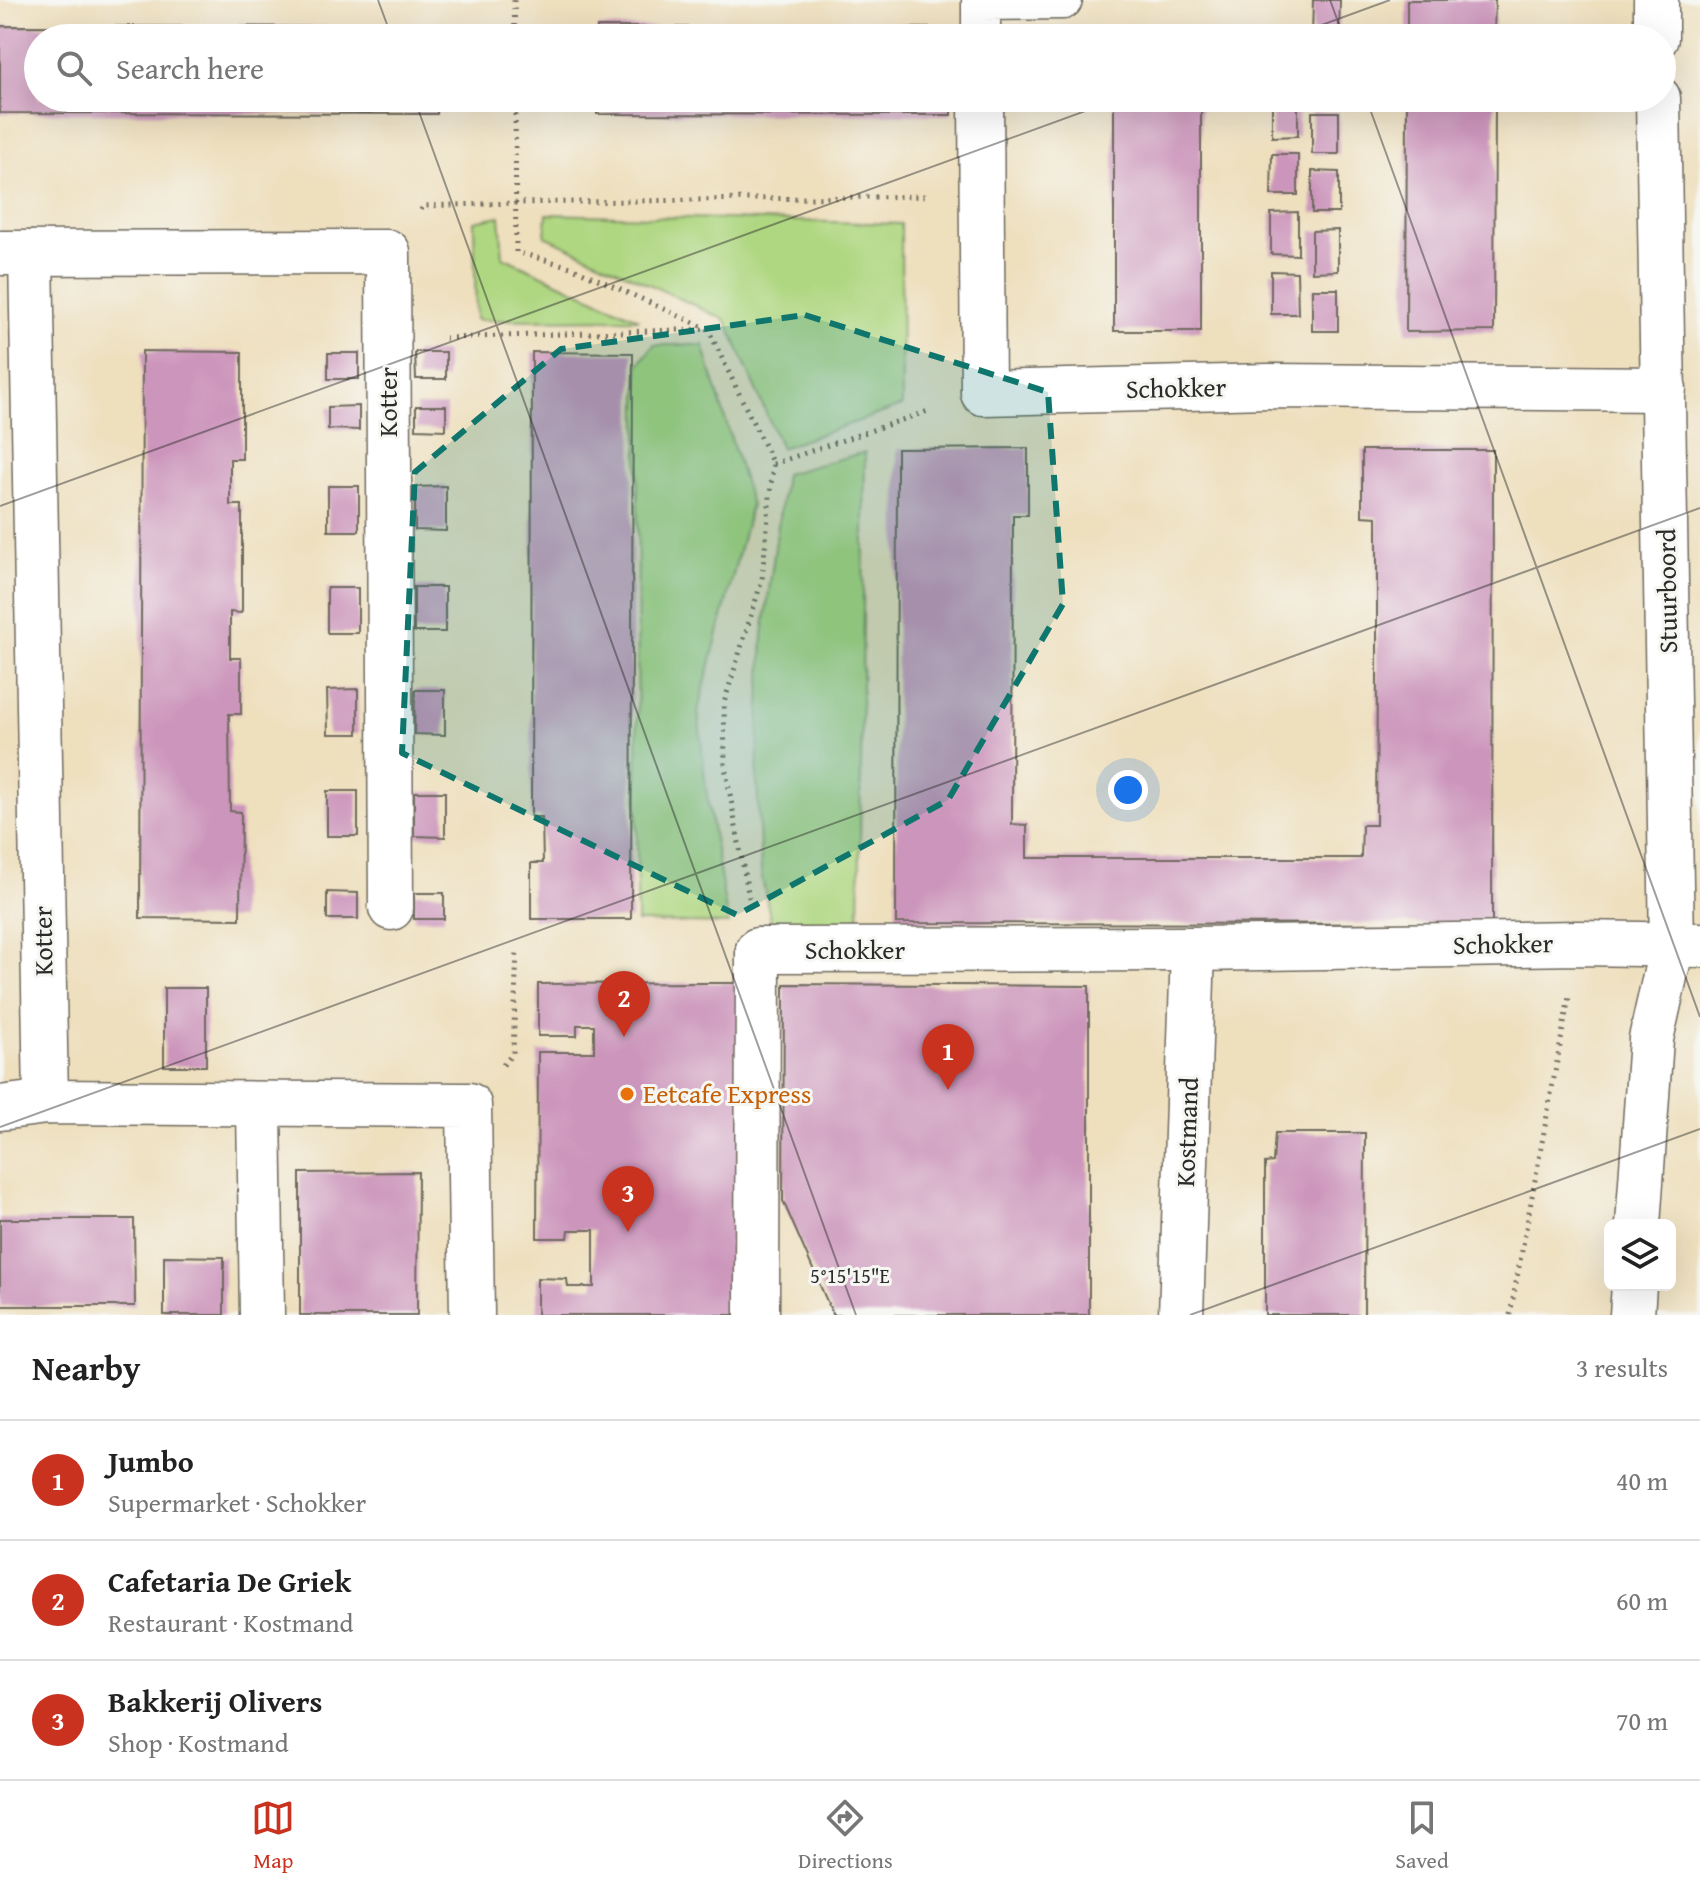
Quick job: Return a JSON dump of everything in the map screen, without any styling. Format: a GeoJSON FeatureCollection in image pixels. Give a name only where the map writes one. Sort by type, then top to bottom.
{"type":"FeatureCollection","features":[{"type":"Feature","properties":{"kind":"street"},"geometry":{"type":"LineString","coordinates":[[1656,0],[1656,24]]}},
{"type":"Feature","properties":{"kind":"street"},"geometry":{"type":"LineString","coordinates":[[981,112],[983,393]]}},
{"type":"Feature","properties":{"kind":"street","name":"Stuurboord"},"geometry":{"type":"LineString","coordinates":[[1638,1219],[1651,1039],[1686,945],[1664,389],[1658,112]]}},
{"type":"Feature","properties":{"kind":"street","name":"Kotter"},"geometry":{"type":"LineString","coordinates":[[46,1102],[15,253],[388,252],[391,908]]}},
{"type":"Feature","properties":{"kind":"street","name":"Schokker"},"geometry":{"type":"LineString","coordinates":[[983,393],[1268,386],[1664,389]]}},
{"type":"Feature","properties":{"kind":"street","name":"Schokker"},"geometry":{"type":"LineString","coordinates":[[758,950],[1193,949],[1579,943],[1686,945]]}},
{"type":"Feature","properties":{"kind":"street","name":"Kostmand"},"geometry":{"type":"LineString","coordinates":[[1181,1315],[1193,949]]}},
{"type":"Feature","properties":{"kind":"street"},"geometry":{"type":"LineString","coordinates":[[757,1315],[758,950]]}},
{"type":"Feature","properties":{"kind":"street"},"geometry":{"type":"LineString","coordinates":[[0,1108],[46,1102],[469,1105],[472,1315]]}},
{"type":"Feature","properties":{"kind":"street"},"geometry":{"type":"LineString","coordinates":[[259,1105],[262,1315]]}},
{"type":"Feature","properties":{"kind":"street"},"geometry":{"type":"LineString","coordinates":[[1632,1315],[1634,1291]]}},
{"type":"Feature","properties":{"kind":"lane"},"geometry":{"type":"LineString","coordinates":[[981,24],[981,1],[1063,0]]}},
{"type":"Feature","properties":{"kind":"path"},"geometry":{"type":"LineString","coordinates":[[514,0],[515,24]]}},
{"type":"Feature","properties":{"kind":"path"},"geometry":{"type":"LineString","coordinates":[[515,112],[516,252],[571,267],[708,329],[773,464],[762,580],[724,703],[725,767],[758,950]]}},
{"type":"Feature","properties":{"kind":"path"},"geometry":{"type":"LineString","coordinates":[[388,252],[423,206],[982,195]]}},
{"type":"Feature","properties":{"kind":"path"},"geometry":{"type":"LineString","coordinates":[[388,340],[708,329]]}},
{"type":"Feature","properties":{"kind":"path"},"geometry":{"type":"LineString","coordinates":[[773,464],[983,393]]}},
{"type":"Feature","properties":{"kind":"path"},"geometry":{"type":"LineString","coordinates":[[1510,1315],[1579,943]]}},
{"type":"Feature","properties":{"kind":"path"},"geometry":{"type":"LineString","coordinates":[[469,1105],[513,1053],[517,949]]}},
{"type":"Feature","properties":{"kind":"highlighted area"},"geometry":{"type":"Polygon","coordinates":[[[805,315],[1048,392],[1063,604],[948,800],[737,915],[402,753],[415,472],[561,349],[805,315]]]}},
{"type":"Feature","properties":{"kind":"green space"},"geometry":{"type":"Polygon","coordinates":[[[547,214],[901,224],[902,406],[781,448],[726,320],[545,236],[547,214]]]}},
{"type":"Feature","properties":{"kind":"green space"},"geometry":{"type":"Polygon","coordinates":[[[500,216],[503,257],[639,319],[476,320],[474,221],[500,216]]]}},
{"type":"Feature","properties":{"kind":"green space"},"geometry":{"type":"Polygon","coordinates":[[[654,345],[703,345],[751,505],[698,711],[706,789],[728,924],[637,922],[638,365],[654,345]]]}},
{"type":"Feature","properties":{"kind":"green space"},"geometry":{"type":"Polygon","coordinates":[[[865,452],[859,925],[771,922],[761,873],[757,776],[763,635],[785,474],[865,452]]]}},
{"type":"Feature","properties":{"kind":"building"},"geometry":{"type":"Polygon","coordinates":[[[1313,0],[1340,0],[1339,24],[1312,24],[1313,0]]]}},
{"type":"Feature","properties":{"kind":"building"},"geometry":{"type":"Polygon","coordinates":[[[1407,0],[1495,0],[1494,24],[1407,24],[1407,0]]]}},
{"type":"Feature","properties":{"kind":"building"},"geometry":{"type":"Polygon","coordinates":[[[0,26],[24,26],[24,112],[437,114],[0,113],[0,26]]]}},
{"type":"Feature","properties":{"kind":"building"},"geometry":{"type":"Polygon","coordinates":[[[597,112],[951,112],[951,115],[597,112]]]}},
{"type":"Feature","properties":{"kind":"building"},"geometry":{"type":"Polygon","coordinates":[[[1114,112],[1201,112],[1201,331],[1114,331],[1114,112]]]}},
{"type":"Feature","properties":{"kind":"building"},"geometry":{"type":"Polygon","coordinates":[[[1272,112],[1298,112],[1298,136],[1272,137],[1272,112]]]}},
{"type":"Feature","properties":{"kind":"building"},"geometry":{"type":"Polygon","coordinates":[[[1312,112],[1339,112],[1339,154],[1312,154],[1312,112]]]}},
{"type":"Feature","properties":{"kind":"building"},"geometry":{"type":"Polygon","coordinates":[[[1407,112],[1495,112],[1494,331],[1406,332],[1407,112]]]}},
{"type":"Feature","properties":{"kind":"building"},"geometry":{"type":"Polygon","coordinates":[[[1272,154],[1298,154],[1298,195],[1271,195],[1272,154]]]}},
{"type":"Feature","properties":{"kind":"building"},"geometry":{"type":"Polygon","coordinates":[[[1312,171],[1339,172],[1339,213],[1312,213],[1312,171]]]}},
{"type":"Feature","properties":{"kind":"building"},"geometry":{"type":"Polygon","coordinates":[[[1298,212],[1298,255],[1271,254],[1271,213],[1298,212]]]}},
{"type":"Feature","properties":{"kind":"building"},"geometry":{"type":"Polygon","coordinates":[[[1338,230],[1338,271],[1312,272],[1312,231],[1338,230]]]}},
{"type":"Feature","properties":{"kind":"building"},"geometry":{"type":"Polygon","coordinates":[[[1271,271],[1297,272],[1298,314],[1271,314],[1271,271]]]}},
{"type":"Feature","properties":{"kind":"building"},"geometry":{"type":"Polygon","coordinates":[[[1312,289],[1338,289],[1338,331],[1312,331],[1312,289]]]}},
{"type":"Feature","properties":{"kind":"building"},"geometry":{"type":"Polygon","coordinates":[[[142,351],[242,352],[242,459],[230,459],[230,505],[242,505],[242,610],[241,613],[230,612],[230,658],[241,658],[241,714],[229,714],[230,811],[241,812],[240,919],[140,918],[142,351]]]}},
{"type":"Feature","properties":{"kind":"building"},"geometry":{"type":"Polygon","coordinates":[[[415,352],[446,352],[446,379],[416,379],[415,352]]]}},
{"type":"Feature","properties":{"kind":"building"},"geometry":{"type":"Polygon","coordinates":[[[532,352],[633,353],[631,919],[531,919],[531,863],[543,863],[542,817],[531,817],[532,352]]]}},
{"type":"Feature","properties":{"kind":"building"},"geometry":{"type":"Polygon","coordinates":[[[328,353],[359,353],[359,379],[328,379],[328,353]]]}},
{"type":"Feature","properties":{"kind":"building"},"geometry":{"type":"Polygon","coordinates":[[[359,406],[359,430],[328,429],[328,407],[359,406]]]}},
{"type":"Feature","properties":{"kind":"building"},"geometry":{"type":"Polygon","coordinates":[[[416,406],[446,406],[446,430],[416,429],[416,406]]]}},
{"type":"Feature","properties":{"kind":"building"},"geometry":{"type":"Polygon","coordinates":[[[1027,448],[1028,515],[1013,515],[1012,824],[1027,825],[1027,858],[1361,858],[1362,825],[1376,825],[1377,672],[1377,517],[1362,516],[1362,450],[1493,450],[1492,924],[896,923],[897,449],[1027,448]]]}},
{"type":"Feature","properties":{"kind":"building"},"geometry":{"type":"Polygon","coordinates":[[[328,486],[359,486],[359,531],[328,531],[328,486]]]}},
{"type":"Feature","properties":{"kind":"building"},"geometry":{"type":"Polygon","coordinates":[[[446,486],[446,531],[415,530],[415,487],[446,486]]]}},
{"type":"Feature","properties":{"kind":"building"},"geometry":{"type":"Polygon","coordinates":[[[414,587],[445,587],[445,632],[414,632],[414,587]]]}},
{"type":"Feature","properties":{"kind":"building"},"geometry":{"type":"Polygon","coordinates":[[[327,588],[358,588],[358,633],[327,633],[327,588]]]}},
{"type":"Feature","properties":{"kind":"building"},"geometry":{"type":"Polygon","coordinates":[[[358,689],[358,734],[328,734],[327,690],[358,689]]]}},
{"type":"Feature","properties":{"kind":"building"},"geometry":{"type":"Polygon","coordinates":[[[415,690],[445,690],[445,735],[414,734],[415,690]]]}},
{"type":"Feature","properties":{"kind":"building"},"geometry":{"type":"Polygon","coordinates":[[[327,791],[358,791],[358,836],[327,836],[327,791]]]}},
{"type":"Feature","properties":{"kind":"building"},"geometry":{"type":"Polygon","coordinates":[[[414,792],[445,792],[445,837],[414,836],[414,792]]]}},
{"type":"Feature","properties":{"kind":"building"},"geometry":{"type":"Polygon","coordinates":[[[327,892],[358,893],[358,919],[327,919],[327,892]]]}},
{"type":"Feature","properties":{"kind":"building"},"geometry":{"type":"Polygon","coordinates":[[[414,893],[444,893],[444,919],[414,919],[414,893]]]}},
{"type":"Feature","properties":{"kind":"building"},"geometry":{"type":"Polygon","coordinates":[[[764,983],[770,1315],[537,1315],[537,1278],[567,1279],[568,1287],[594,1287],[594,1230],[569,1230],[568,1238],[537,1238],[538,1052],[594,1052],[594,1025],[577,1025],[577,1036],[538,1036],[538,984],[764,983]]]}},
{"type":"Feature","properties":{"kind":"building"},"geometry":{"type":"Polygon","coordinates":[[[784,984],[1089,986],[1089,1315],[833,1315],[783,1201],[784,984]]]}},
{"type":"Feature","properties":{"kind":"building"},"geometry":{"type":"Polygon","coordinates":[[[164,988],[206,988],[206,1066],[164,1066],[164,988]]]}},
{"type":"Feature","properties":{"kind":"building"},"geometry":{"type":"Polygon","coordinates":[[[1275,1133],[1365,1133],[1364,1315],[1265,1315],[1265,1163],[1273,1162],[1275,1133]]]}},
{"type":"Feature","properties":{"kind":"building"},"geometry":{"type":"Polygon","coordinates":[[[418,1172],[417,1315],[300,1315],[300,1173],[418,1172]]]}},
{"type":"Feature","properties":{"kind":"building"},"geometry":{"type":"Polygon","coordinates":[[[0,1219],[134,1219],[135,1306],[0,1306],[0,1219]]]}},
{"type":"Feature","properties":{"kind":"building"},"geometry":{"type":"Polygon","coordinates":[[[164,1256],[224,1257],[224,1315],[164,1315],[164,1256]]]}},
{"type":"Feature","properties":{"kind":"place","name":"Cafetaria De Griek"},"geometry":{"type":"Point","coordinates":[624,1037]}},
{"type":"Feature","properties":{"kind":"place","name":"Jumbo"},"geometry":{"type":"Point","coordinates":[948,1090]}},
{"type":"Feature","properties":{"kind":"place","name":"Eetcafe Express"},"geometry":{"type":"Point","coordinates":[627,1094]}},
{"type":"Feature","properties":{"kind":"place","name":"Bakkerij Olivers"},"geometry":{"type":"Point","coordinates":[628,1232]}}]}
